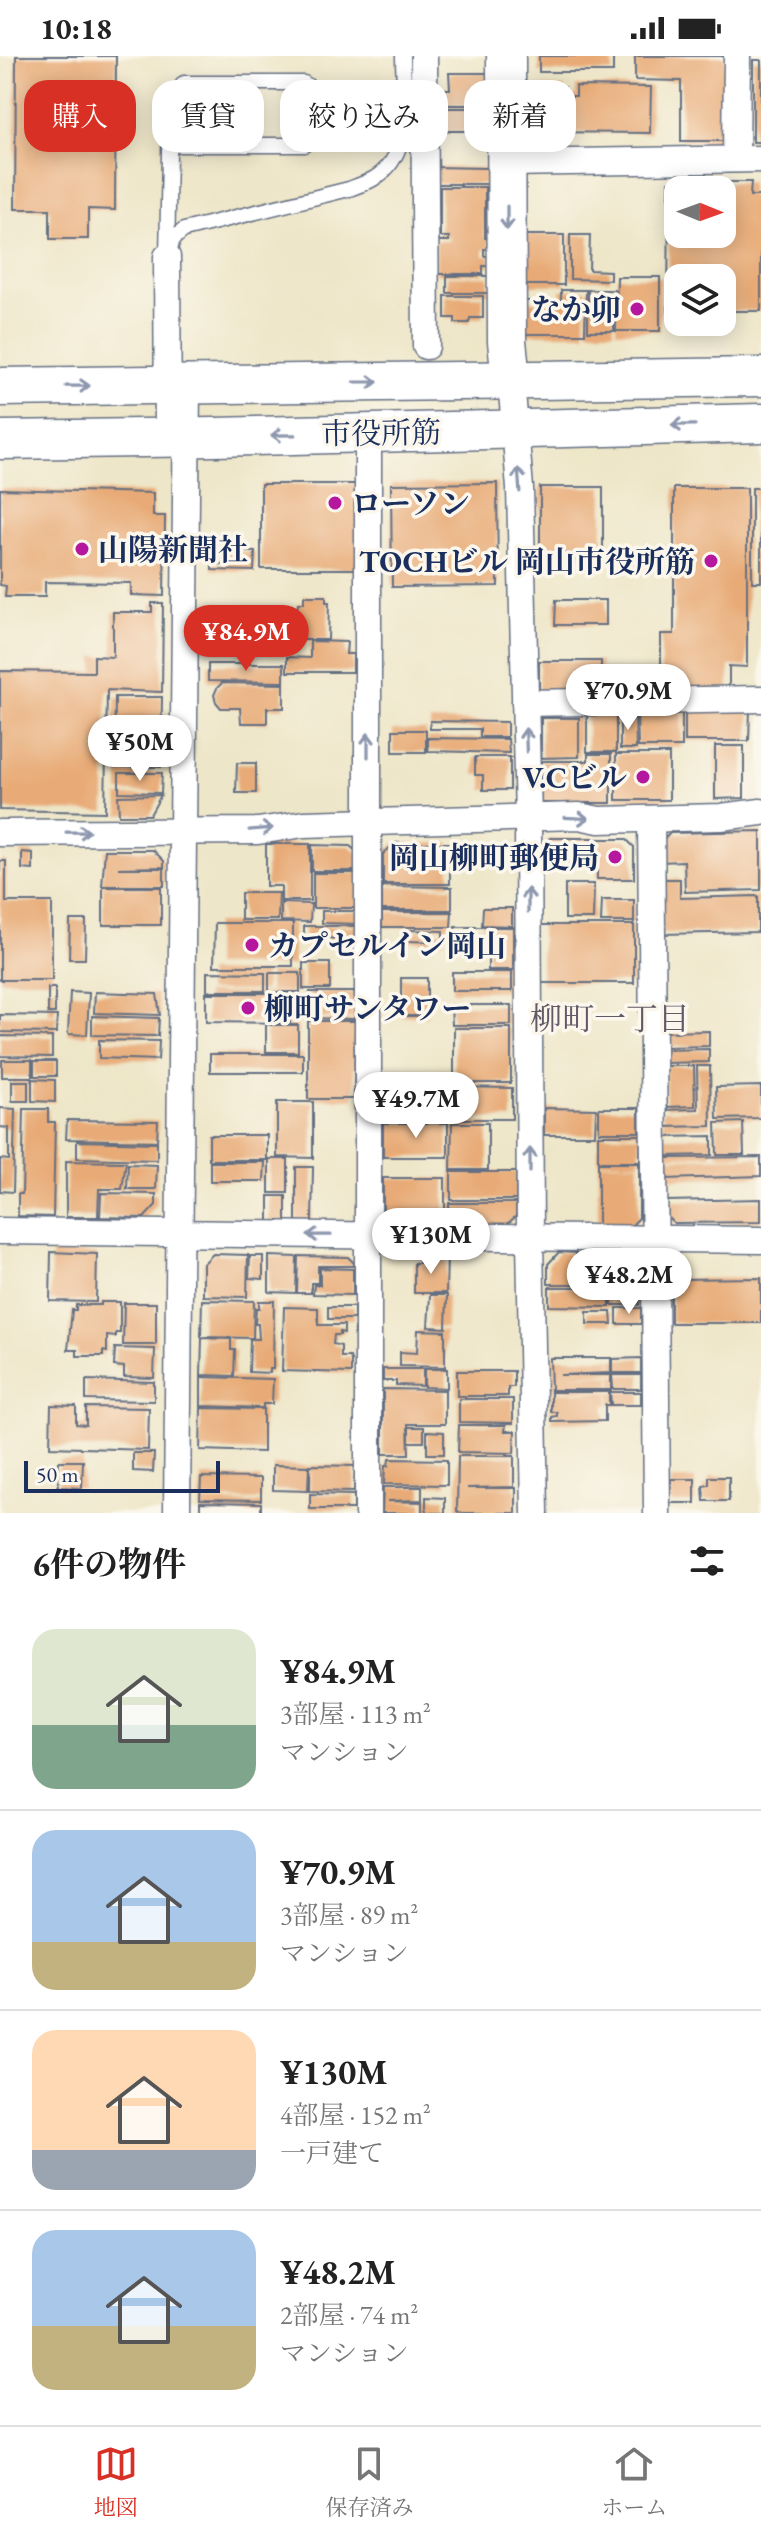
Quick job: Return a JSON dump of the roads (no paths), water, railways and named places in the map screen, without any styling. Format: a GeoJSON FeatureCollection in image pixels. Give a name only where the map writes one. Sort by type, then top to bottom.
{"type":"FeatureCollection","features":[{"type":"Feature","properties":{"kind":"street"},"geometry":{"type":"LineString","coordinates":[[424,56],[426,346]]}},
{"type":"Feature","properties":{"kind":"street"},"geometry":{"type":"LineString","coordinates":[[506,56],[508,355],[520,488],[528,818],[535,1513]]}},
{"type":"Feature","properties":{"kind":"street"},"geometry":{"type":"LineString","coordinates":[[507,163],[748,159],[737,56]]}},
{"type":"Feature","properties":{"kind":"street"},"geometry":{"type":"LineString","coordinates":[[167,257],[177,384],[183,830],[177,1513]]}},
{"type":"Feature","properties":{"kind":"street","name":"市役所筋"},"geometry":{"type":"LineString","coordinates":[[0,387],[761,377]]}},
{"type":"Feature","properties":{"kind":"street","name":"市役所筋"},"geometry":{"type":"LineString","coordinates":[[0,440],[761,423]]}},
{"type":"Feature","properties":{"kind":"street"},"geometry":{"type":"LineString","coordinates":[[368,433],[368,1513]]}},
{"type":"Feature","properties":{"kind":"street"},"geometry":{"type":"LineString","coordinates":[[525,703],[761,699]]}},
{"type":"Feature","properties":{"kind":"street"},"geometry":{"type":"LineString","coordinates":[[0,833],[258,831],[304,824],[579,816],[599,820],[651,819],[721,817],[761,812]]}},
{"type":"Feature","properties":{"kind":"street"},"geometry":{"type":"LineString","coordinates":[[651,819],[657,1513]]}},
{"type":"Feature","properties":{"kind":"street"},"geometry":{"type":"LineString","coordinates":[[0,1231],[761,1240]]}},
{"type":"Feature","properties":{"kind":"lane"},"geometry":{"type":"LineString","coordinates":[[167,257],[173,239],[184,230],[349,189],[374,179],[398,154],[403,137],[403,56]]}},
{"type":"Feature","properties":{"kind":"lane"},"geometry":{"type":"LineString","coordinates":[[184,83],[304,83],[323,97],[324,130],[305,145],[169,145],[170,102],[184,83]]}},
{"type":"Feature","properties":{"kind":"lane"},"geometry":{"type":"LineString","coordinates":[[167,257],[169,152]]}},
{"type":"Feature","properties":{"kind":"place","name":"なか卯"},"geometry":{"type":"Point","coordinates":[637,309]}},
{"type":"Feature","properties":{"kind":"place","name":"ローソン"},"geometry":{"type":"Point","coordinates":[335,503]}},
{"type":"Feature","properties":{"kind":"place","name":"山陽新聞社"},"geometry":{"type":"Point","coordinates":[82,549]}},
{"type":"Feature","properties":{"kind":"place","name":"TOCHビル 岡山市役所筋"},"geometry":{"type":"Point","coordinates":[711,561]}},
{"type":"Feature","properties":{"kind":"place","name":"V.Cビル"},"geometry":{"type":"Point","coordinates":[643,777]}},
{"type":"Feature","properties":{"kind":"place","name":"岡山柳町郵便局"},"geometry":{"type":"Point","coordinates":[615,857]}},
{"type":"Feature","properties":{"kind":"place","name":"カプセルイン岡山"},"geometry":{"type":"Point","coordinates":[252,945]}},
{"type":"Feature","properties":{"kind":"place","name":"柳町サンタワー"},"geometry":{"type":"Point","coordinates":[248,1008]}},
{"type":"Feature","properties":{"kind":"district","name":"柳町一丁目"},"geometry":{"type":"Point","coordinates":[610,1019]}}]}
